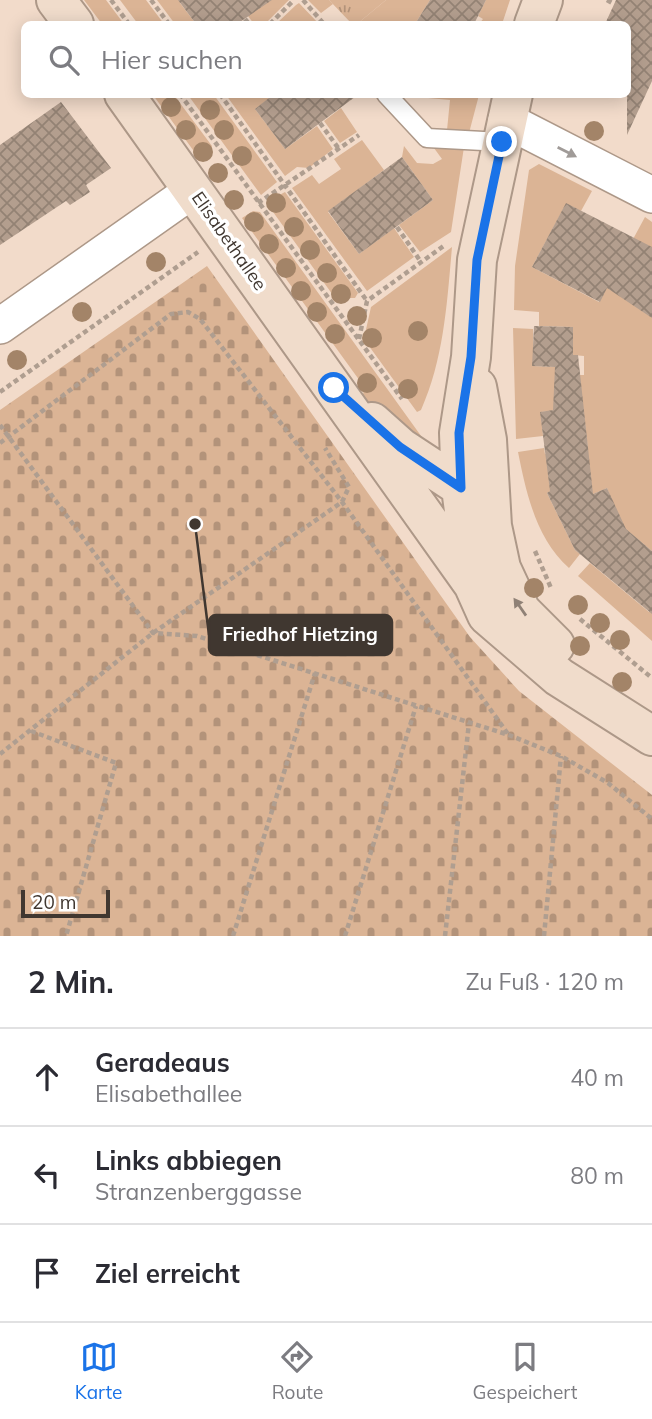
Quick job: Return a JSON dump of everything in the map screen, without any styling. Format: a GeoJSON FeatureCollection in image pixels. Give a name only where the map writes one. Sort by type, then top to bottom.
{"type":"FeatureCollection","features":[{"type":"Feature","properties":{"kind":"street"},"geometry":{"type":"LineString","coordinates":[[56,0],[72,21]]}},
{"type":"Feature","properties":{"kind":"street"},"geometry":{"type":"LineString","coordinates":[[535,21],[544,0]]}},
{"type":"Feature","properties":{"kind":"street","name":"Elisabethallee"},"geometry":{"type":"LineString","coordinates":[[127,98],[334,388],[396,480],[474,586]]}},
{"type":"Feature","properties":{"kind":"street"},"geometry":{"type":"LineString","coordinates":[[644,730],[559,677],[487,615],[474,586],[472,500],[487,440],[471,357],[477,260],[507,119],[652,195]]}},
{"type":"Feature","properties":{"kind":"street"},"geometry":{"type":"LineString","coordinates":[[0,326],[193,190]]}},
{"type":"Feature","properties":{"kind":"street","name":"Elisabethallee"},"geometry":{"type":"LineString","coordinates":[[334,388],[400,447],[472,500]]}},
{"type":"Feature","properties":{"kind":"street"},"geometry":{"type":"LineString","coordinates":[[396,480],[435,499],[472,500]]}},
{"type":"Feature","properties":{"kind":"street"},"geometry":{"type":"LineString","coordinates":[[472,500],[521,611],[644,730]]}},
{"type":"Feature","properties":{"kind":"lane"},"geometry":{"type":"LineString","coordinates":[[390,98],[426,138],[507,119]]}},
{"type":"Feature","properties":{"kind":"path"},"geometry":{"type":"LineString","coordinates":[[111,0],[127,21]]}},
{"type":"Feature","properties":{"kind":"path"},"geometry":{"type":"LineString","coordinates":[[151,0],[167,21]]}},
{"type":"Feature","properties":{"kind":"path"},"geometry":{"type":"LineString","coordinates":[[273,21],[294,0]]}},
{"type":"Feature","properties":{"kind":"path"},"geometry":{"type":"LineString","coordinates":[[303,0],[321,21]]}},
{"type":"Feature","properties":{"kind":"path"},"geometry":{"type":"LineString","coordinates":[[607,0],[614,4]]}},
{"type":"Feature","properties":{"kind":"path"},"geometry":{"type":"LineString","coordinates":[[183,98],[410,409]]}},
{"type":"Feature","properties":{"kind":"path"},"geometry":{"type":"LineString","coordinates":[[223,98],[367,301]]}},
{"type":"Feature","properties":{"kind":"path"},"geometry":{"type":"LineString","coordinates":[[320,123],[339,149]]}},
{"type":"Feature","properties":{"kind":"path"},"geometry":{"type":"LineString","coordinates":[[258,203],[359,135]]}},
{"type":"Feature","properties":{"kind":"path"},"geometry":{"type":"LineString","coordinates":[[359,339],[367,301],[486,215]]}},
{"type":"Feature","properties":{"kind":"path"},"geometry":{"type":"LineString","coordinates":[[397,227],[421,262]]}},
{"type":"Feature","properties":{"kind":"path"},"geometry":{"type":"LineString","coordinates":[[0,392],[201,249]]}},
{"type":"Feature","properties":{"kind":"path"},"geometry":{"type":"LineString","coordinates":[[0,443],[171,314],[188,312],[200,319],[342,502],[509,735]]}},
{"type":"Feature","properties":{"kind":"path"},"geometry":{"type":"LineString","coordinates":[[0,425],[153,633],[197,636],[509,735],[561,757],[608,783],[652,819]]}},
{"type":"Feature","properties":{"kind":"path"},"geometry":{"type":"LineString","coordinates":[[0,754],[153,633],[342,502],[349,487],[325,448]]}},
{"type":"Feature","properties":{"kind":"path"},"geometry":{"type":"LineString","coordinates":[[534,549],[556,598]]}},
{"type":"Feature","properties":{"kind":"path"},"geometry":{"type":"LineString","coordinates":[[577,616],[652,678]]}},
{"type":"Feature","properties":{"kind":"path"},"geometry":{"type":"LineString","coordinates":[[233,936],[315,673]]}},
{"type":"Feature","properties":{"kind":"path"},"geometry":{"type":"LineString","coordinates":[[345,936],[416,706]]}},
{"type":"Feature","properties":{"kind":"path"},"geometry":{"type":"LineString","coordinates":[[444,936],[469,723]]}},
{"type":"Feature","properties":{"kind":"path"},"geometry":{"type":"LineString","coordinates":[[30,730],[116,763],[66,936]]}},
{"type":"Feature","properties":{"kind":"path"},"geometry":{"type":"LineString","coordinates":[[544,936],[561,757]]}},
{"type":"Feature","properties":{"kind":"green space"},"geometry":{"type":"Polygon","coordinates":[[[84,0],[106,0],[122,21],[100,21],[84,0]]]}},
{"type":"Feature","properties":{"kind":"green space"},"geometry":{"type":"Polygon","coordinates":[[[120,0],[146,0],[162,21],[136,21],[120,0]]]}},
{"type":"Feature","properties":{"kind":"green space"},"geometry":{"type":"Polygon","coordinates":[[[157,0],[184,0],[180,3],[194,21],[173,21],[157,0]]]}},
{"type":"Feature","properties":{"kind":"green space"},"geometry":{"type":"Polygon","coordinates":[[[270,0],[289,0],[268,21],[252,21],[248,16],[270,0]]]}},
{"type":"Feature","properties":{"kind":"green space"},"geometry":{"type":"Polygon","coordinates":[[[308,0],[329,0],[333,4],[321,13],[308,0]]]}},
{"type":"Feature","properties":{"kind":"green space"},"geometry":{"type":"Polygon","coordinates":[[[329,0],[386,0],[361,21],[349,21],[329,0]]]}},
{"type":"Feature","properties":{"kind":"green space"},"geometry":{"type":"Polygon","coordinates":[[[386,0],[430,0],[417,21],[361,21],[386,0]]]}},
{"type":"Feature","properties":{"kind":"green space"},"geometry":{"type":"Polygon","coordinates":[[[486,0],[510,0],[503,21],[481,21],[483,19],[478,16],[486,0]]]}},
{"type":"Feature","properties":{"kind":"green space"},"geometry":{"type":"Polygon","coordinates":[[[299,3],[316,21],[279,21],[299,3]]]}},
{"type":"Feature","properties":{"kind":"green space"},"geometry":{"type":"Polygon","coordinates":[[[155,98],[176,98],[212,146],[210,155],[201,161],[155,98]]]}},
{"type":"Feature","properties":{"kind":"green space"},"geometry":{"type":"Polygon","coordinates":[[[190,98],[216,98],[277,182],[261,195],[190,98]]]}},
{"type":"Feature","properties":{"kind":"green space"},"geometry":{"type":"Polygon","coordinates":[[[228,98],[270,98],[255,109],[285,149],[317,126],[333,149],[309,168],[297,167],[285,176],[228,98]]]}},
{"type":"Feature","properties":{"kind":"green space"},"geometry":{"type":"Polygon","coordinates":[[[428,98],[478,98],[469,133],[447,130],[450,100],[428,98]]]}},
{"type":"Feature","properties":{"kind":"green space"},"geometry":{"type":"Polygon","coordinates":[[[341,108],[357,132],[340,143],[324,121],[341,108]]]}},
{"type":"Feature","properties":{"kind":"green space"},"geometry":{"type":"Polygon","coordinates":[[[362,140],[384,170],[328,212],[359,254],[394,228],[414,257],[367,291],[292,188],[312,175],[319,184],[341,169],[334,159],[362,140]]]}},
{"type":"Feature","properties":{"kind":"green space"},"geometry":{"type":"Polygon","coordinates":[[[431,144],[464,147],[451,232],[420,252],[399,225],[433,200],[402,157],[404,146],[417,163],[433,164],[442,159],[431,144]]]}},
{"type":"Feature","properties":{"kind":"green space"},"geometry":{"type":"Polygon","coordinates":[[[539,164],[592,191],[581,211],[566,204],[532,267],[599,302],[645,217],[652,222],[652,551],[622,526],[607,488],[591,495],[554,489],[547,493],[575,550],[580,554],[569,568],[540,529],[529,499],[518,452],[544,448],[545,454],[588,449],[583,407],[541,412],[543,436],[516,439],[513,328],[533,329],[533,366],[555,367],[555,375],[584,375],[584,356],[573,355],[573,327],[539,326],[539,312],[514,310],[515,266],[529,170],[539,164]]]}},
{"type":"Feature","properties":{"kind":"green space"},"geometry":{"type":"Polygon","coordinates":[[[285,192],[358,293],[355,298],[335,298],[268,205],[270,200],[285,192]]]}},
{"type":"Feature","properties":{"kind":"green space"},"geometry":{"type":"Polygon","coordinates":[[[253,211],[260,212],[429,447],[407,445],[362,397],[365,388],[242,218],[253,211]]]}},
{"type":"Feature","properties":{"kind":"green space"},"geometry":{"type":"Polygon","coordinates":[[[452,247],[440,350],[429,390],[421,410],[417,412],[366,342],[365,334],[371,307],[452,247]]]}},
{"type":"Feature","properties":{"kind":"green space"},"geometry":{"type":"Polygon","coordinates":[[[207,266],[470,637],[519,691],[652,795],[652,936],[0,936],[0,410],[207,266]]]}},
{"type":"Feature","properties":{"kind":"green space"},"geometry":{"type":"Polygon","coordinates":[[[590,563],[649,612],[652,609],[652,641],[578,576],[590,563]]]}},
{"type":"Feature","properties":{"kind":"building"},"geometry":{"type":"Polygon","coordinates":[[[178,0],[272,0],[241,21],[194,21],[178,0]]]}},
{"type":"Feature","properties":{"kind":"building"},"geometry":{"type":"Polygon","coordinates":[[[430,0],[486,0],[476,21],[417,21],[430,0]]]}},
{"type":"Feature","properties":{"kind":"building"},"geometry":{"type":"Polygon","coordinates":[[[616,0],[652,0],[652,81],[627,135],[627,98],[631,98],[631,21],[606,21],[616,0]]]}},
{"type":"Feature","properties":{"kind":"building"},"geometry":{"type":"Polygon","coordinates":[[[269,98],[354,98],[285,149],[255,109],[269,98]]]}},
{"type":"Feature","properties":{"kind":"building"},"geometry":{"type":"Polygon","coordinates":[[[61,102],[111,168],[86,185],[90,192],[70,205],[66,201],[0,245],[0,145],[61,102]]]}},
{"type":"Feature","properties":{"kind":"building"},"geometry":{"type":"Polygon","coordinates":[[[402,157],[433,200],[359,254],[328,211],[402,157]]]}},
{"type":"Feature","properties":{"kind":"building"},"geometry":{"type":"Polygon","coordinates":[[[566,203],[652,247],[652,318],[607,288],[600,302],[532,267],[566,203]]]}},
{"type":"Feature","properties":{"kind":"building"},"geometry":{"type":"Polygon","coordinates":[[[534,326],[573,327],[573,355],[578,355],[593,494],[607,488],[626,529],[652,551],[652,614],[575,550],[547,493],[550,491],[540,412],[553,410],[555,367],[532,366],[534,326]]]}},
{"type":"Feature","properties":{"kind":"place","name":"Friedhof Hietzing"},"geometry":{"type":"Point","coordinates":[195,524]}},
{"type":"Feature","properties":{"kind":"route"},"geometry":{"type":"LineString","coordinates":[[334,388],[400,447],[461,488],[459,433],[471,357],[477,260],[502,142]]}}]}
